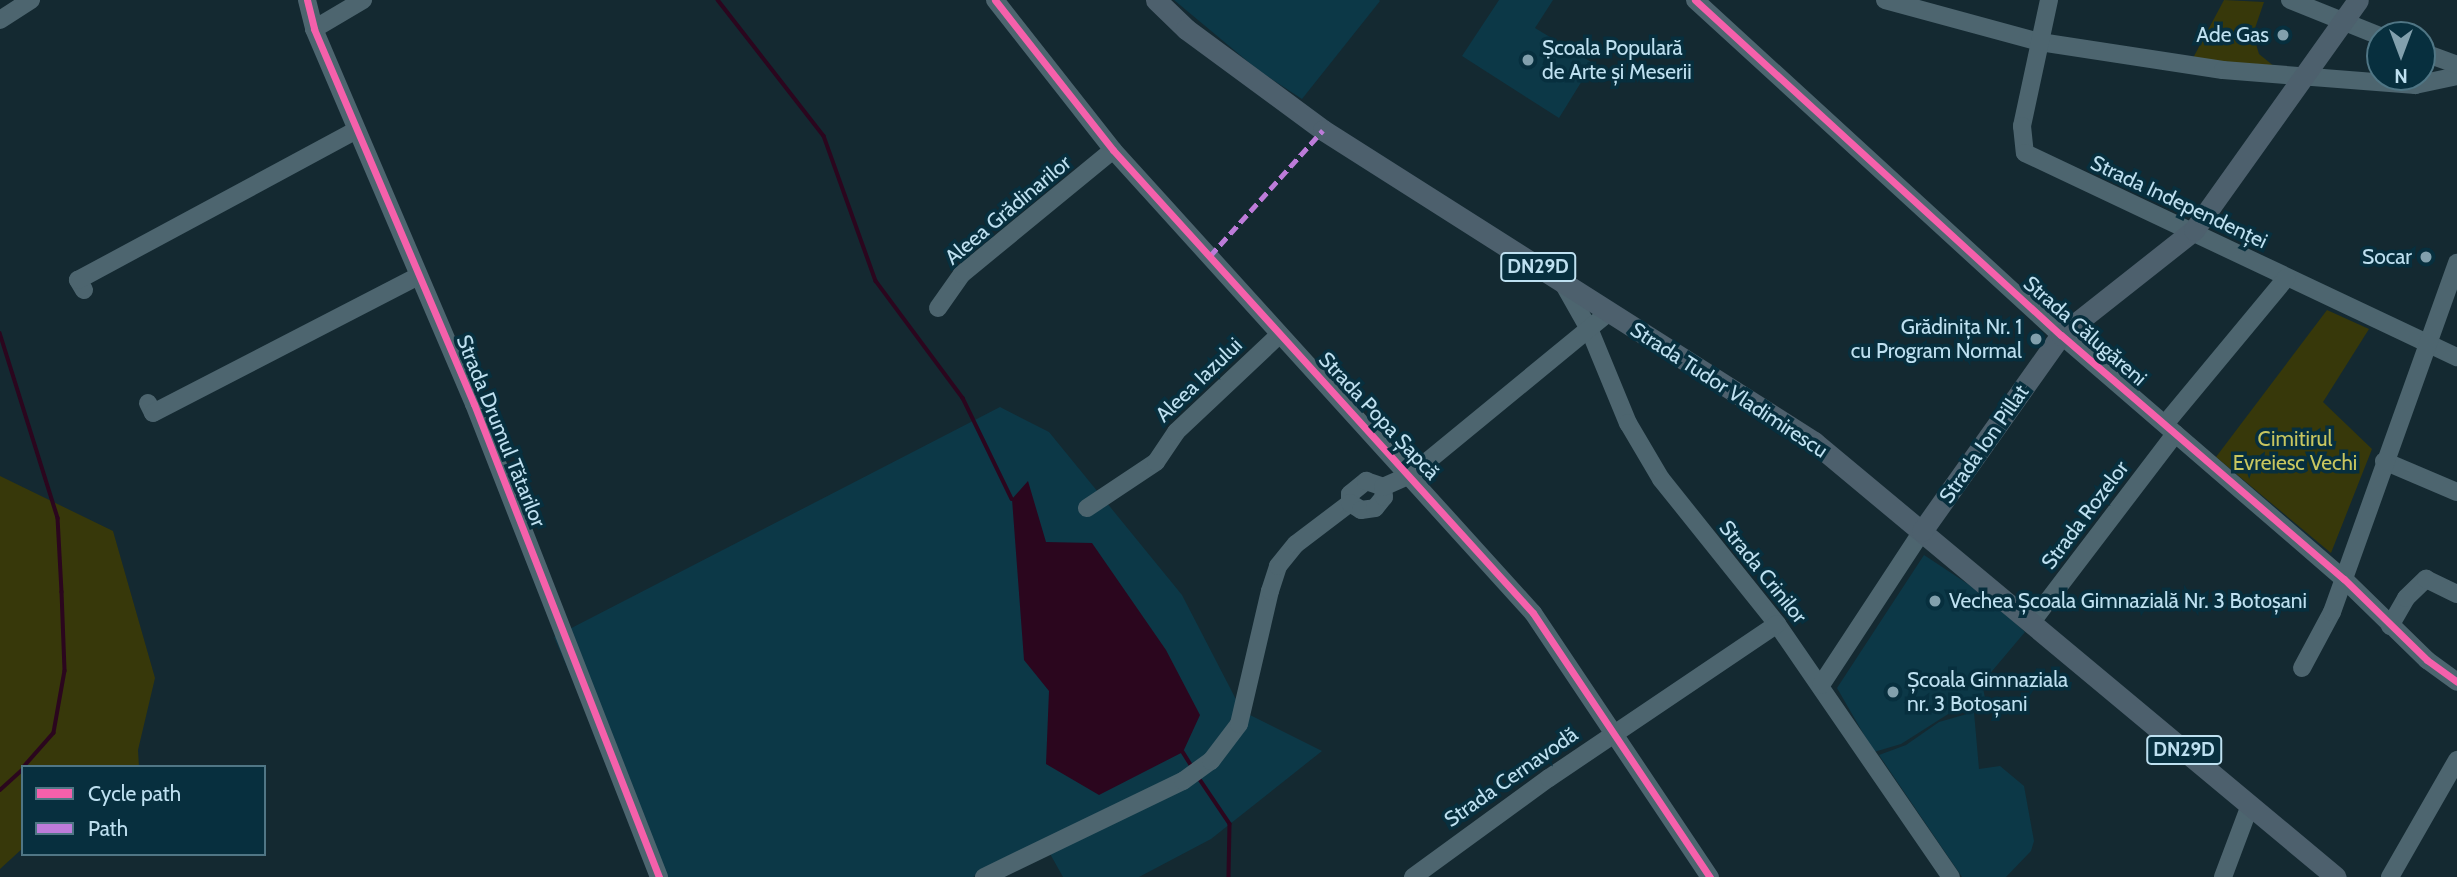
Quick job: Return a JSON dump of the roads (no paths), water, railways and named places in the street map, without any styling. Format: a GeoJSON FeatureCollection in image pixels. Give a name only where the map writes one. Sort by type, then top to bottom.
{"type":"FeatureCollection","features":[{"type":"Feature","properties":{"kind":"main road","name":"Strada Tudor Vladimirescu"},"geometry":{"type":"LineString","coordinates":[[1156,0],[1186,29],[1272,95],[1814,442],[2336,877]]}},
{"type":"Feature","properties":{"kind":"main road","name":"Strada Ion Pillat"},"geometry":{"type":"LineString","coordinates":[[1922,531],[2061,335],[2193,230],[2358,0]]}},
{"type":"Feature","properties":{"kind":"street"},"geometry":{"type":"LineString","coordinates":[[0,20],[31,0]]}},
{"type":"Feature","properties":{"kind":"street","name":"Strada Drumul Tătarilor"},"geometry":{"type":"LineString","coordinates":[[307,0],[314,29],[417,277],[474,404],[659,877]]}},
{"type":"Feature","properties":{"kind":"street"},"geometry":{"type":"LineString","coordinates":[[314,29],[363,0]]}},
{"type":"Feature","properties":{"kind":"street","name":"Strada Popa Șapcă"},"geometry":{"type":"LineString","coordinates":[[995,0],[1113,150],[1279,335],[1412,474],[1533,613],[1617,733],[1710,877]]}},
{"type":"Feature","properties":{"kind":"street","name":"Strada Călugăreni"},"geometry":{"type":"LineString","coordinates":[[1695,0],[2061,335],[2344,579],[2390,626],[2457,681]]}},
{"type":"Feature","properties":{"kind":"street"},"geometry":{"type":"LineString","coordinates":[[1885,0],[2039,42],[2304,78],[2415,85],[2457,76]]}},
{"type":"Feature","properties":{"kind":"street","name":"Strada Independenței"},"geometry":{"type":"LineString","coordinates":[[2049,0],[2022,126],[2025,153],[2193,230],[2286,278],[2457,357]]}},
{"type":"Feature","properties":{"kind":"street"},"geometry":{"type":"LineString","coordinates":[[2290,0],[2366,30]]}},
{"type":"Feature","properties":{"kind":"street"},"geometry":{"type":"LineString","coordinates":[[2436,57],[2457,65]]}},
{"type":"Feature","properties":{"kind":"street"},"geometry":{"type":"LineString","coordinates":[[84,290],[78,280],[356,130]]}},
{"type":"Feature","properties":{"kind":"street","name":"Aleea Grădinarilor"},"geometry":{"type":"LineString","coordinates":[[938,308],[962,274],[1113,150]]}},
{"type":"Feature","properties":{"kind":"street"},"geometry":{"type":"LineString","coordinates":[[2302,668],[2344,579],[2426,342],[2457,263]]}},
{"type":"Feature","properties":{"kind":"street"},"geometry":{"type":"LineString","coordinates":[[148,403],[153,413],[417,277]]}},
{"type":"Feature","properties":{"kind":"street","name":"Strada Rozelor"},"geometry":{"type":"LineString","coordinates":[[2031,623],[2170,429],[2286,278]]}},
{"type":"Feature","properties":{"kind":"street","name":"Strada Crinilor"},"geometry":{"type":"LineString","coordinates":[[1563,283],[1590,331],[1611,389],[1661,479],[1821,685],[1951,877]]}},
{"type":"Feature","properties":{"kind":"street"},"geometry":{"type":"LineString","coordinates":[[984,877],[1183,780],[1211,761],[1239,724],[1278,566],[1296,544],[1350,503],[1361,510],[1376,508],[1384,497],[1383,487],[1412,474],[1590,331],[1609,312]]}},
{"type":"Feature","properties":{"kind":"street","name":"Aleea Iazului"},"geometry":{"type":"LineString","coordinates":[[1087,508],[1156,463],[1176,432],[1279,335]]}},
{"type":"Feature","properties":{"kind":"street"},"geometry":{"type":"LineString","coordinates":[[2384,461],[2457,492]]}},
{"type":"Feature","properties":{"kind":"street","name":"Strada Ion Pillat"},"geometry":{"type":"LineString","coordinates":[[1821,685],[1922,531]]}},
{"type":"Feature","properties":{"kind":"street"},"geometry":{"type":"LineString","coordinates":[[2390,626],[2406,598],[2426,579],[2457,594]]}},
{"type":"Feature","properties":{"kind":"street","name":"Strada Cernavodă"},"geometry":{"type":"LineString","coordinates":[[1413,877],[1776,624]]}},
{"type":"Feature","properties":{"kind":"street"},"geometry":{"type":"LineString","coordinates":[[2390,877],[2457,760]]}},
{"type":"Feature","properties":{"kind":"street"},"geometry":{"type":"LineString","coordinates":[[2223,877],[2249,805]]}},
{"type":"Feature","properties":{"kind":"waterway"},"geometry":{"type":"LineString","coordinates":[[718,0],[824,136],[876,281],[963,398],[1012,499]]}},
{"type":"Feature","properties":{"kind":"waterway"},"geometry":{"type":"LineString","coordinates":[[0,333],[58,518],[65,671],[54,733],[26,765]]}},
{"type":"Feature","properties":{"kind":"waterway"},"geometry":{"type":"LineString","coordinates":[[1183,752],[1193,768]]}},
{"type":"Feature","properties":{"kind":"waterway"},"geometry":{"type":"LineString","coordinates":[[0,790],[21,771]]}},
{"type":"Feature","properties":{"kind":"waterway"},"geometry":{"type":"LineString","coordinates":[[1199,778],[1230,824],[1229,877]]}},
{"type":"Feature","properties":{"kind":"place","name":"Ade Gas"},"geometry":{"type":"Point","coordinates":[2283,35]}},
{"type":"Feature","properties":{"kind":"place","name":"Școala Populară de Arte și Meserii"},"geometry":{"type":"Point","coordinates":[1528,60]}},
{"type":"Feature","properties":{"kind":"place","name":"Socar"},"geometry":{"type":"Point","coordinates":[2426,257]}},
{"type":"Feature","properties":{"kind":"place","name":"Grădinița Nr. 1 cu Program Normal"},"geometry":{"type":"Point","coordinates":[2036,339]}},
{"type":"Feature","properties":{"kind":"place","name":"Vechea Școala Gimnazială Nr. 3 Botoșani"},"geometry":{"type":"Point","coordinates":[1935,601]}},
{"type":"Feature","properties":{"kind":"place","name":"Școala Gimnaziala nr. 3 Botoșani"},"geometry":{"type":"Point","coordinates":[1893,692]}},
{"type":"Feature","properties":{"kind":"park label","name":"Cimitirul Evreiesc Vechi"},"geometry":{"type":"Point","coordinates":[2295,451]}}]}
